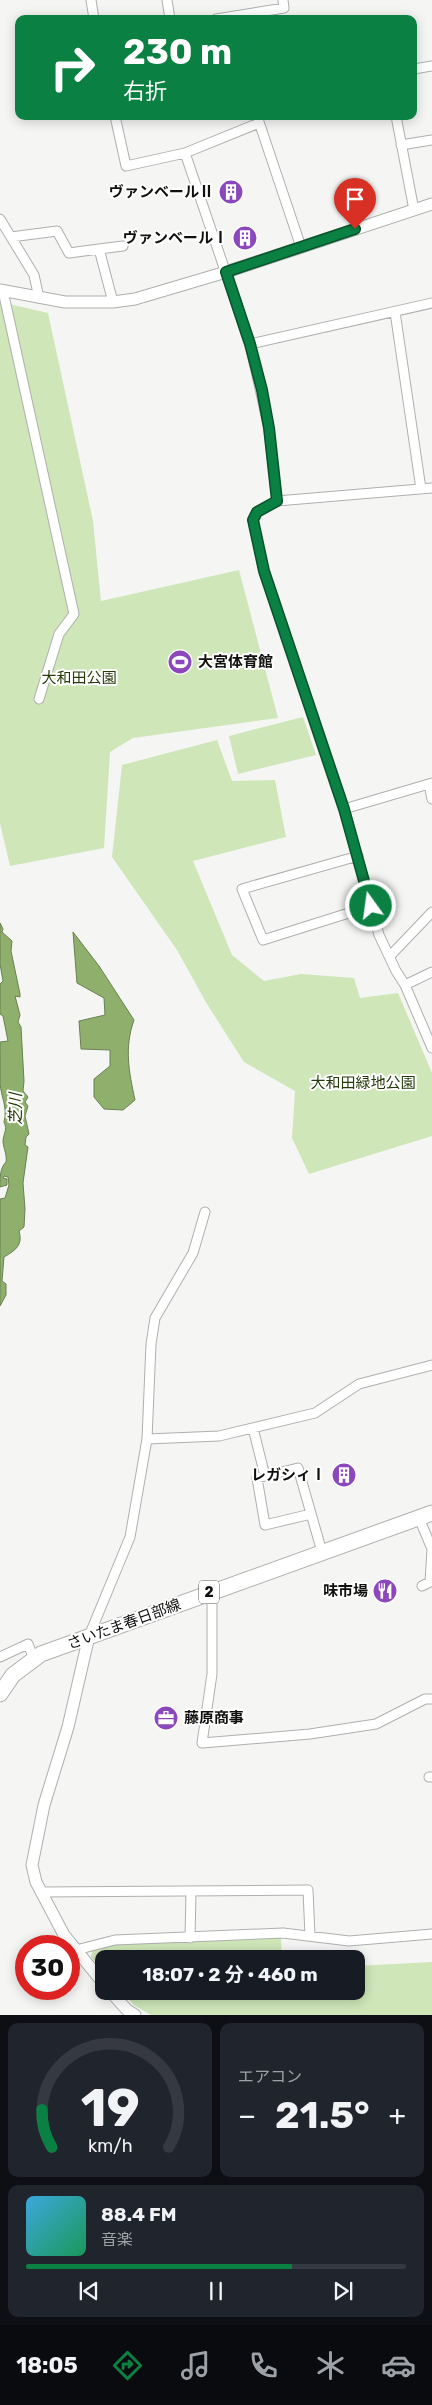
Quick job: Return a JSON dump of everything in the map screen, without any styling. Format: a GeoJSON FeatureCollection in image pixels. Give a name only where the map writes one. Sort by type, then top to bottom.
{"type":"FeatureCollection","features":[{"type":"Feature","properties":{"kind":"main road","name":"さいたま春日部線"},"geometry":{"type":"LineString","coordinates":[[0,1694],[13,1676],[34,1659],[89,1636],[426,1516]]}},
{"type":"Feature","properties":{"kind":"street"},"geometry":{"type":"LineString","coordinates":[[91,0],[93,15]]}},
{"type":"Feature","properties":{"kind":"street"},"geometry":{"type":"LineString","coordinates":[[167,0],[169,15]]}},
{"type":"Feature","properties":{"kind":"street"},"geometry":{"type":"LineString","coordinates":[[241,15],[284,8],[282,0]]}},
{"type":"Feature","properties":{"kind":"street"},"geometry":{"type":"LineString","coordinates":[[417,68],[432,66]]}},
{"type":"Feature","properties":{"kind":"street"},"geometry":{"type":"LineString","coordinates":[[116,120],[126,166],[185,153],[258,120],[301,247]]}},
{"type":"Feature","properties":{"kind":"street"},"geometry":{"type":"LineString","coordinates":[[397,120],[414,210]]}},
{"type":"Feature","properties":{"kind":"street"},"geometry":{"type":"LineString","coordinates":[[401,145],[432,140]]}},
{"type":"Feature","properties":{"kind":"street"},"geometry":{"type":"LineString","coordinates":[[185,153],[250,344],[269,428],[277,501]]}},
{"type":"Feature","properties":{"kind":"street"},"geometry":{"type":"LineString","coordinates":[[40,699],[59,634],[74,614],[1,291],[65,302],[114,302],[158,294],[432,204]]}},
{"type":"Feature","properties":{"kind":"street"},"geometry":{"type":"LineString","coordinates":[[0,219],[34,275],[39,298]]}},
{"type":"Feature","properties":{"kind":"street"},"geometry":{"type":"LineString","coordinates":[[11,237],[57,230],[69,253],[123,246]]}},
{"type":"Feature","properties":{"kind":"street"},"geometry":{"type":"LineString","coordinates":[[99,249],[114,302]]}},
{"type":"Feature","properties":{"kind":"street"},"geometry":{"type":"LineString","coordinates":[[250,344],[432,303]]}},
{"type":"Feature","properties":{"kind":"street"},"geometry":{"type":"LineString","coordinates":[[395,312],[421,489]]}},
{"type":"Feature","properties":{"kind":"street"},"geometry":{"type":"LineString","coordinates":[[432,488],[277,501],[257,512],[253,520],[262,563],[344,809],[379,935],[405,985],[432,1048]]}},
{"type":"Feature","properties":{"kind":"street"},"geometry":{"type":"LineString","coordinates":[[344,809],[430,784],[432,800]]}},
{"type":"Feature","properties":{"kind":"street"},"geometry":{"type":"LineString","coordinates":[[358,856],[242,889],[263,940],[371,906]]}},
{"type":"Feature","properties":{"kind":"street"},"geometry":{"type":"LineString","coordinates":[[390,956],[432,912]]}},
{"type":"Feature","properties":{"kind":"street"},"geometry":{"type":"LineString","coordinates":[[405,985],[432,972]]}},
{"type":"Feature","properties":{"kind":"street"},"geometry":{"type":"LineString","coordinates":[[65,1935],[41,1892],[32,1866],[44,1805],[68,1727],[89,1636],[130,1537],[148,1439],[155,1318],[193,1253],[205,1212]]}},
{"type":"Feature","properties":{"kind":"street"},"geometry":{"type":"LineString","coordinates":[[148,1439],[219,1436],[315,1413],[359,1384],[432,1365]]}},
{"type":"Feature","properties":{"kind":"street"},"geometry":{"type":"LineString","coordinates":[[253,1428],[265,1476]]}},
{"type":"Feature","properties":{"kind":"street"},"geometry":{"type":"LineString","coordinates":[[311,1514],[264,1525],[257,1478],[298,1468],[322,1552]]}},
{"type":"Feature","properties":{"kind":"street"},"geometry":{"type":"LineString","coordinates":[[422,1586],[430,1582],[432,1549],[426,1516]]}},
{"type":"Feature","properties":{"kind":"street"},"geometry":{"type":"LineString","coordinates":[[212,1591],[212,1674],[202,1743],[310,1734],[376,1724],[425,1700],[432,1699]]}},
{"type":"Feature","properties":{"kind":"street"},"geometry":{"type":"LineString","coordinates":[[0,1657],[28,1644],[34,1659]]}},
{"type":"Feature","properties":{"kind":"street"},"geometry":{"type":"LineString","coordinates":[[41,1892],[308,1890],[310,1936]]}},
{"type":"Feature","properties":{"kind":"street"},"geometry":{"type":"LineString","coordinates":[[190,1938],[191,1891]]}},
{"type":"Feature","properties":{"kind":"street"},"geometry":{"type":"LineString","coordinates":[[80,1949],[114,1940],[283,1933],[349,1940],[432,1934]]}},
{"type":"Feature","properties":{"kind":"street"},"geometry":{"type":"LineString","coordinates":[[80,1955],[95,1973]]}},
{"type":"Feature","properties":{"kind":"street"},"geometry":{"type":"LineString","coordinates":[[118,2000],[127,2010],[135,2015]]}},
{"type":"Feature","properties":{"kind":"green space","name":"大和田公園"},"geometry":{"type":"Polygon","coordinates":[[[0,302],[48,313],[93,521],[101,601],[239,570],[278,718],[133,738],[110,752],[104,848],[10,866],[0,823],[0,302]]]}},
{"type":"Feature","properties":{"kind":"green space"},"geometry":{"type":"Polygon","coordinates":[[[303,717],[316,755],[238,774],[229,736],[303,717]]]}},
{"type":"Feature","properties":{"kind":"green space","name":"大和田緑地公園"},"geometry":{"type":"Polygon","coordinates":[[[217,740],[232,781],[275,780],[286,837],[193,861],[232,955],[264,981],[301,974],[354,978],[360,998],[398,993],[432,1073],[432,1136],[309,1174],[292,1138],[295,1091],[244,1062],[207,1004],[177,950],[112,857],[122,765],[217,740]]]}},
{"type":"Feature","properties":{"kind":"green space"},"geometry":{"type":"Polygon","coordinates":[[[281,1938],[282,1950],[95,1950],[95,1961],[91,1957],[93,1949],[112,1945],[281,1938]]]}},
{"type":"Feature","properties":{"kind":"green space"},"geometry":{"type":"Polygon","coordinates":[[[432,1962],[432,2015],[151,2015],[134,2005],[130,2000],[365,2000],[365,1966],[432,1962]]]}},
{"type":"Feature","properties":{"kind":"water","name":"芝川"},"geometry":{"type":"Polygon","coordinates":[[[0,923],[3,929],[2,932],[12,941],[11,951],[20,994],[20,997],[15,996],[20,1015],[18,1022],[21,1027],[23,1091],[28,1097],[25,1102],[28,1106],[25,1116],[29,1134],[26,1137],[25,1145],[28,1147],[23,1183],[24,1227],[19,1231],[20,1240],[18,1247],[4,1257],[2,1281],[6,1284],[6,1295],[0,1306],[0,1199],[5,1198],[9,1185],[8,1177],[4,1176],[3,1178],[7,1179],[7,1185],[0,1187],[1,1173],[6,1162],[6,1154],[3,1142],[5,1107],[0,1083],[0,1042],[8,1041],[3,1016],[0,1014],[0,984],[3,981],[0,964],[0,923]]]}},
{"type":"Feature","properties":{"kind":"water"},"geometry":{"type":"Polygon","coordinates":[[[73,932],[99,966],[134,1020],[128,1050],[129,1070],[135,1100],[123,1110],[104,1109],[94,1097],[94,1079],[110,1066],[110,1050],[81,1049],[79,1021],[105,1015],[104,998],[77,983],[73,932]]]}},
{"type":"Feature","properties":{"kind":"place","name":"ヴァンベールⅡ"},"geometry":{"type":"Point","coordinates":[231,192]}},
{"type":"Feature","properties":{"kind":"place","name":"ヴァンベールⅠ"},"geometry":{"type":"Point","coordinates":[245,238]}},
{"type":"Feature","properties":{"kind":"place","name":"大宮体育館"},"geometry":{"type":"Point","coordinates":[180,662]}},
{"type":"Feature","properties":{"kind":"place","name":"レガシィⅠ"},"geometry":{"type":"Point","coordinates":[344,1475]}},
{"type":"Feature","properties":{"kind":"place","name":"味市場"},"geometry":{"type":"Point","coordinates":[385,1591]}},
{"type":"Feature","properties":{"kind":"place","name":"藤原商事"},"geometry":{"type":"Point","coordinates":[166,1718]}},
{"type":"Feature","properties":{"kind":"route"},"geometry":{"type":"LineString","coordinates":[[355,229],[226,272],[250,344],[262,390],[269,428],[277,501],[257,512],[253,520],[264,571],[344,809],[371,906]]}}]}
